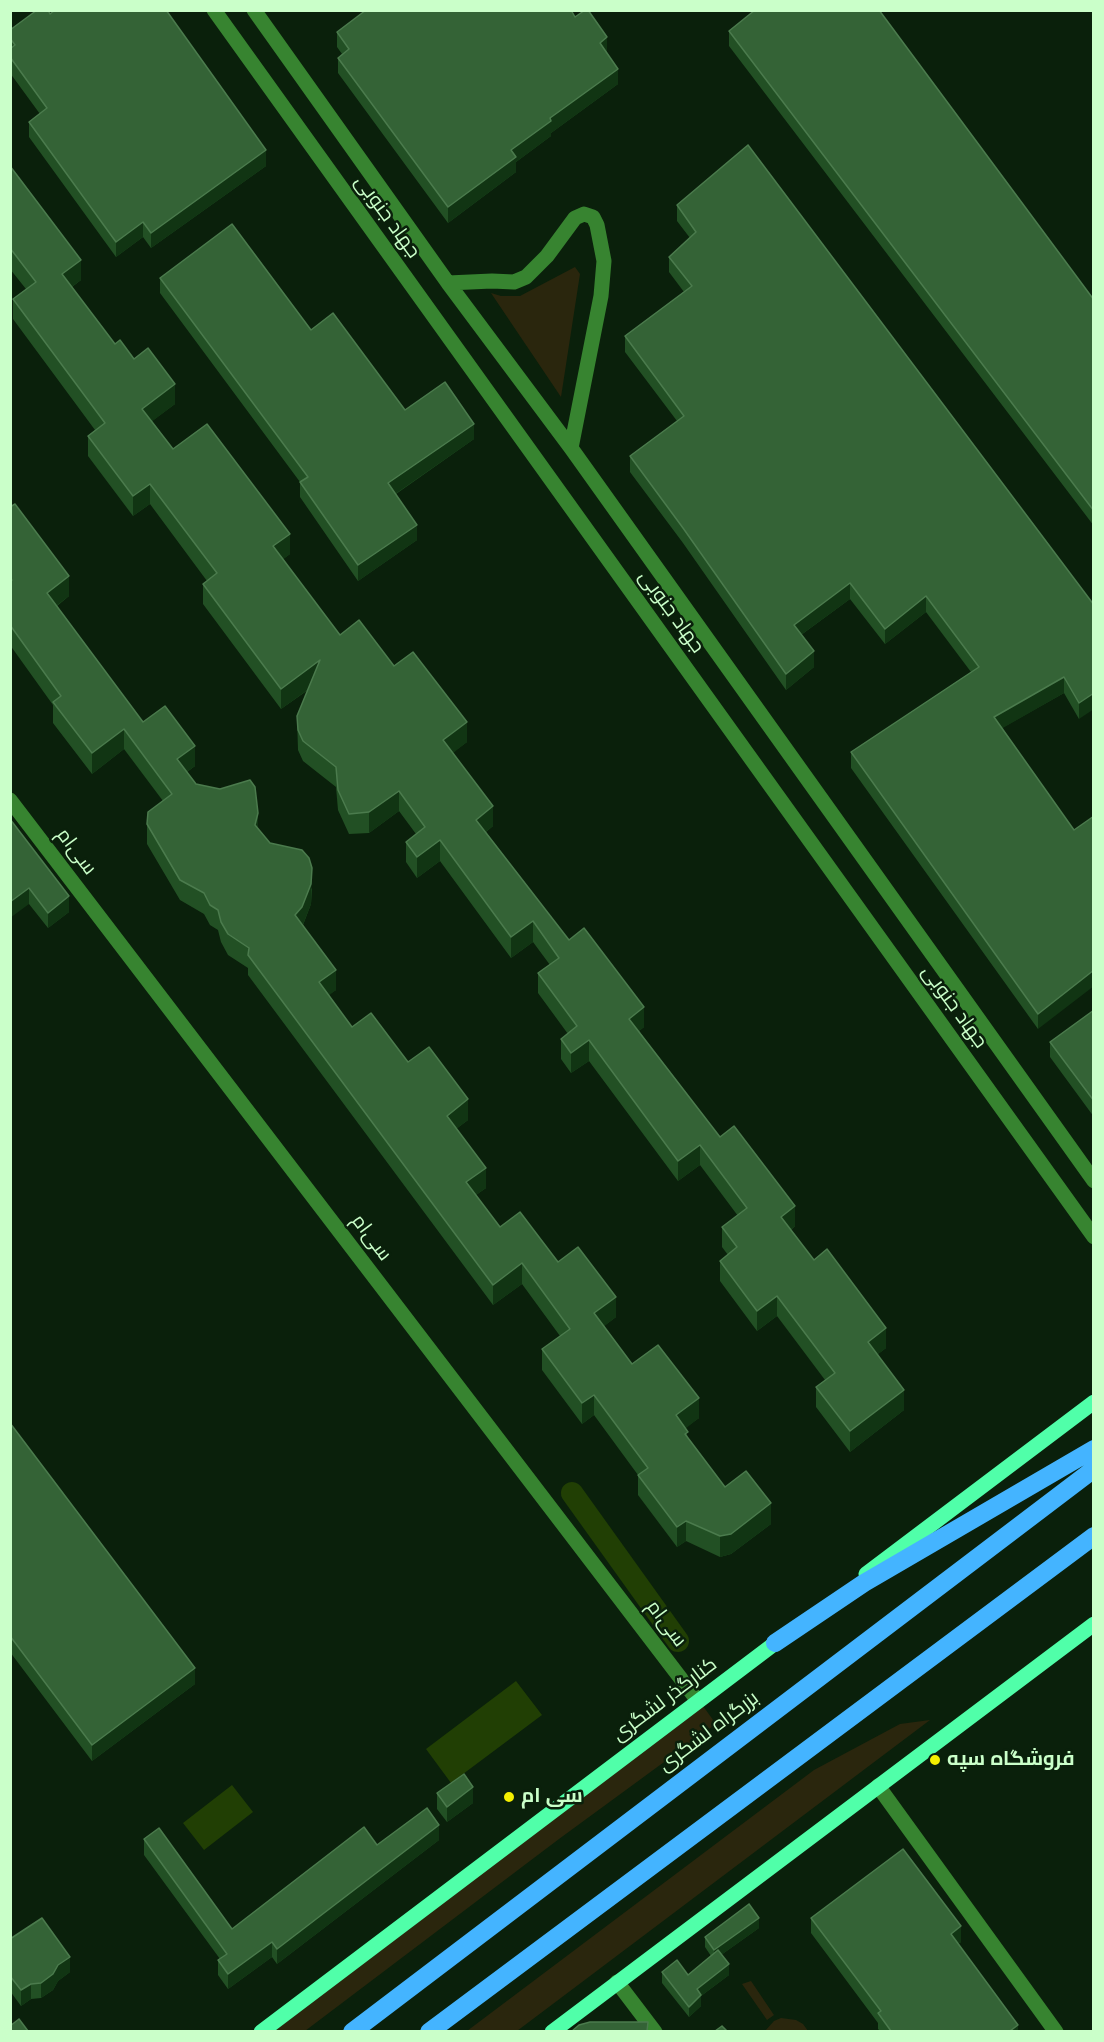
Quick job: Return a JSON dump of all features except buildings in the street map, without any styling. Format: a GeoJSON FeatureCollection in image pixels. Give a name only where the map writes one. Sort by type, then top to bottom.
{"type":"FeatureCollection","features":[{"type":"Feature","properties":{"kind":"highway"},"geometry":{"type":"LineString","coordinates":[[774,1643],[864,1583],[1094,1449]]}},
{"type":"Feature","properties":{"kind":"highway","name":"بزرگراه لشگری"},"geometry":{"type":"LineString","coordinates":[[352,2031],[1094,1468]]}},
{"type":"Feature","properties":{"kind":"highway"},"geometry":{"type":"LineString","coordinates":[[429,2031],[1094,1536]]}},
{"type":"Feature","properties":{"kind":"main road","name":"کنارگذر لشگری"},"geometry":{"type":"LineString","coordinates":[[261,2031],[1094,1402]]}},
{"type":"Feature","properties":{"kind":"main road"},"geometry":{"type":"LineString","coordinates":[[552,2031],[1094,1624]]}},
{"type":"Feature","properties":{"kind":"street","name":"جهاد جنوبی"},"geometry":{"type":"LineString","coordinates":[[214,10],[1094,1237]]}},
{"type":"Feature","properties":{"kind":"street","name":"جهاد جنوبی"},"geometry":{"type":"LineString","coordinates":[[254,10],[448,283],[571,448],[1094,1181]]}},
{"type":"Feature","properties":{"kind":"street"},"geometry":{"type":"LineString","coordinates":[[448,283],[514,282],[526,277],[547,256],[575,218],[584,214],[593,217],[597,225],[604,261],[601,296],[571,448]]}},
{"type":"Feature","properties":{"kind":"street","name":"سی‌ام"},"geometry":{"type":"LineString","coordinates":[[10,800],[698,1701]]}},
{"type":"Feature","properties":{"kind":"street"},"geometry":{"type":"LineString","coordinates":[[878,1786],[1056,2031]]}},
{"type":"Feature","properties":{"kind":"street"},"geometry":{"type":"LineString","coordinates":[[617,1982],[655,2031]]}},
{"type":"Feature","properties":{"kind":"shaded area"},"geometry":{"type":"Polygon","coordinates":[[[575,267],[580,274],[561,397],[491,293],[501,296],[520,296],[575,267]]]}},
{"type":"Feature","properties":{"kind":"shaded area"},"geometry":{"type":"Polygon","coordinates":[[[516,1681],[542,1715],[451,1783],[426,1749],[516,1681]]]}},
{"type":"Feature","properties":{"kind":"shaded area"},"geometry":{"type":"Polygon","coordinates":[[[703,1706],[716,1724],[559,1839],[305,2031],[273,2032],[703,1706]]]}},
{"type":"Feature","properties":{"kind":"shaded area"},"geometry":{"type":"Polygon","coordinates":[[[930,1720],[517,2031],[467,2031],[814,1770],[900,1724],[930,1720]]]}},
{"type":"Feature","properties":{"kind":"shaded area"},"geometry":{"type":"Polygon","coordinates":[[[232,1785],[253,1812],[204,1850],[183,1823],[232,1785]]]}},
{"type":"Feature","properties":{"kind":"shaded area"},"geometry":{"type":"Polygon","coordinates":[[[751,1981],[774,2015],[767,2020],[742,1984],[751,1981]]]}},
{"type":"Feature","properties":{"kind":"shaded area"},"geometry":{"type":"Polygon","coordinates":[[[781,2018],[796,2020],[808,2031],[765,2031],[774,2021],[781,2018]]]}},
{"type":"Feature","properties":{"kind":"waterway"},"geometry":{"type":"LineString","coordinates":[[572,1493],[678,1641]]}},
{"type":"Feature","properties":{"kind":"place","name":"فروشگاه سپه"},"geometry":{"type":"Point","coordinates":[935,1760]}},
{"type":"Feature","properties":{"kind":"place","name":"سی ام"},"geometry":{"type":"Point","coordinates":[509,1797]}}]}
